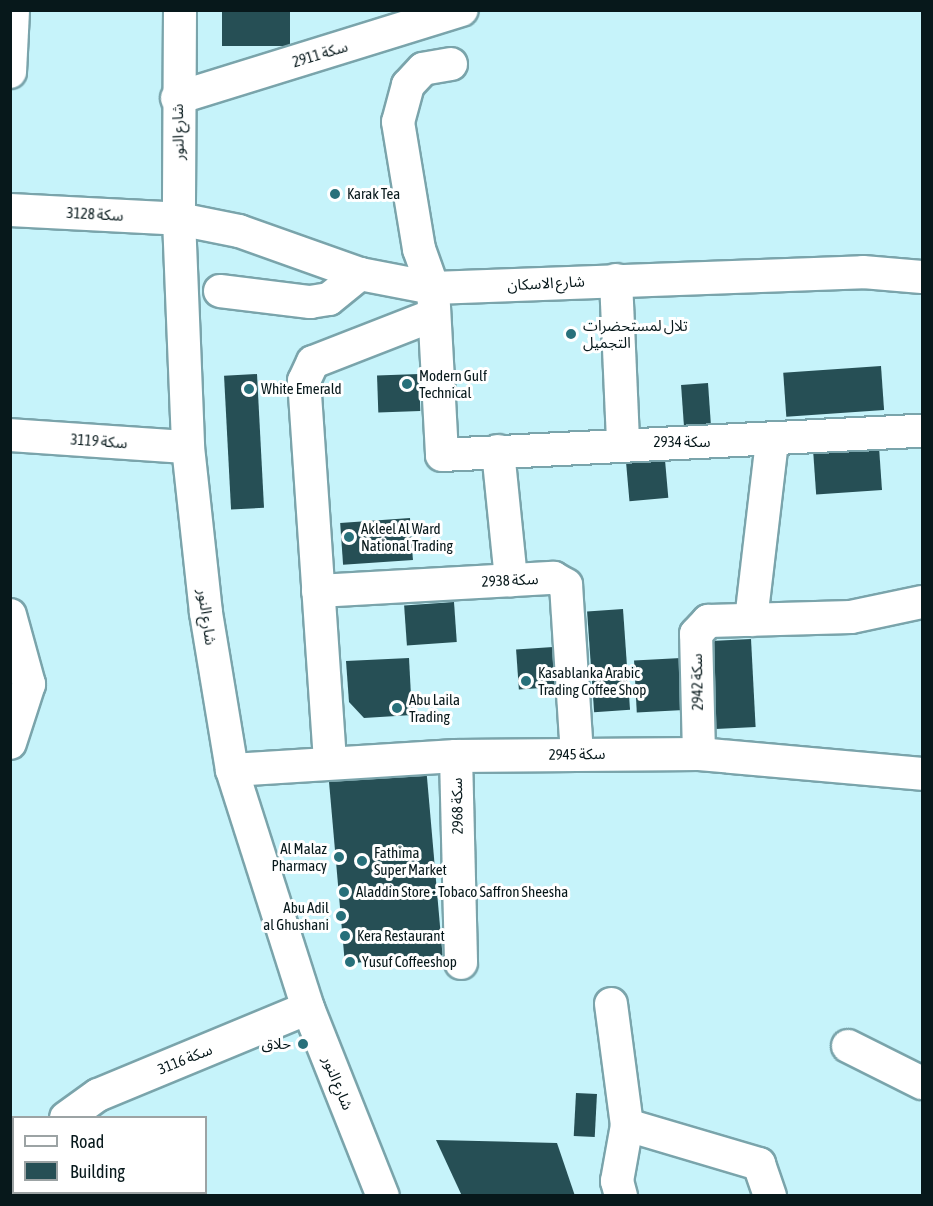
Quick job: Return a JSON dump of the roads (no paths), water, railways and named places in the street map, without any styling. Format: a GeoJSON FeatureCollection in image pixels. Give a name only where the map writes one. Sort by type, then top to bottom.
{"type":"FeatureCollection","features":[{"type":"Feature","properties":{"kind":"street"},"geometry":{"type":"LineString","coordinates":[[10,72],[13,10]]}},
{"type":"Feature","properties":{"kind":"street","name":"شارع النور"},"geometry":{"type":"LineString","coordinates":[[180,10],[177,98],[179,219],[188,447],[206,613],[232,770],[308,1008],[383,1196]]}},
{"type":"Feature","properties":{"kind":"street","name":"سكة 2911"},"geometry":{"type":"LineString","coordinates":[[177,98],[462,10]]}},
{"type":"Feature","properties":{"kind":"street"},"geometry":{"type":"LineString","coordinates":[[330,761],[304,381],[313,362],[432,302],[419,249],[398,122],[408,85],[423,69],[452,64]]}},
{"type":"Feature","properties":{"kind":"street","name":"سكة 3128"},"geometry":{"type":"LineString","coordinates":[[10,210],[179,219]]}},
{"type":"Feature","properties":{"kind":"street","name":"شارع الاسكان"},"geometry":{"type":"LineString","coordinates":[[179,219],[239,231],[432,302],[616,280],[864,272],[922,277]]}},
{"type":"Feature","properties":{"kind":"street"},"geometry":{"type":"LineString","coordinates":[[220,291],[310,302],[329,299],[360,274]]}},
{"type":"Feature","properties":{"kind":"street"},"geometry":{"type":"LineString","coordinates":[[616,280],[623,443]]}},
{"type":"Feature","properties":{"kind":"street","name":"سكة 2934"},"geometry":{"type":"LineString","coordinates":[[432,302],[442,455],[623,443],[772,442],[922,431]]}},
{"type":"Feature","properties":{"kind":"street","name":"سكة 3119"},"geometry":{"type":"LineString","coordinates":[[10,435],[188,447]]}},
{"type":"Feature","properties":{"kind":"street"},"geometry":{"type":"LineString","coordinates":[[751,620],[772,442]]}},
{"type":"Feature","properties":{"kind":"street"},"geometry":{"type":"LineString","coordinates":[[498,451],[511,580]]}},
{"type":"Feature","properties":{"kind":"street","name":"سكة 2938"},"geometry":{"type":"LineString","coordinates":[[318,591],[554,578],[566,585],[577,754]]}},
{"type":"Feature","properties":{"kind":"street","name":"سكة 2942"},"geometry":{"type":"LineString","coordinates":[[699,753],[696,634],[708,621],[851,617],[922,602]]}},
{"type":"Feature","properties":{"kind":"street"},"geometry":{"type":"LineString","coordinates":[[10,615],[29,684],[10,743]]}},
{"type":"Feature","properties":{"kind":"street","name":"سكة 2945"},"geometry":{"type":"LineString","coordinates":[[232,770],[330,761],[456,756],[699,753],[922,774]]}},
{"type":"Feature","properties":{"kind":"street","name":"سكة 2968"},"geometry":{"type":"LineString","coordinates":[[456,756],[460,963]]}},
{"type":"Feature","properties":{"kind":"street"},"geometry":{"type":"LineString","coordinates":[[611,1004],[627,1125],[617,1180],[621,1196]]}},
{"type":"Feature","properties":{"kind":"street","name":"سكة 3116"},"geometry":{"type":"LineString","coordinates":[[68,1116],[98,1095],[308,1008]]}},
{"type":"Feature","properties":{"kind":"street"},"geometry":{"type":"LineString","coordinates":[[848,1046],[922,1083]]}},
{"type":"Feature","properties":{"kind":"street"},"geometry":{"type":"LineString","coordinates":[[627,1125],[759,1164],[770,1196]]}},
{"type":"Feature","properties":{"kind":"place","name":"Karak Tea"},"geometry":{"type":"Point","coordinates":[335,194]}},
{"type":"Feature","properties":{"kind":"place","name":"تلال لمستحضرات التجميل"},"geometry":{"type":"Point","coordinates":[571,334]}},
{"type":"Feature","properties":{"kind":"place","name":"Modern Gulf Technical"},"geometry":{"type":"Point","coordinates":[407,384]}},
{"type":"Feature","properties":{"kind":"place","name":"White Emerald"},"geometry":{"type":"Point","coordinates":[249,389]}},
{"type":"Feature","properties":{"kind":"place","name":"Akleel Al Ward National Trading"},"geometry":{"type":"Point","coordinates":[349,537]}},
{"type":"Feature","properties":{"kind":"place","name":"Kasablanka Arabic Trading Coffee Shop"},"geometry":{"type":"Point","coordinates":[526,681]}},
{"type":"Feature","properties":{"kind":"place","name":"Abu Laila Trading"},"geometry":{"type":"Point","coordinates":[397,708]}},
{"type":"Feature","properties":{"kind":"place","name":"Al Malaz Pharmacy"},"geometry":{"type":"Point","coordinates":[339,857]}},
{"type":"Feature","properties":{"kind":"place","name":"Fathima Super Market"},"geometry":{"type":"Point","coordinates":[362,861]}},
{"type":"Feature","properties":{"kind":"place","name":"Aladdin Store - Tobaco Saffron Sheesha"},"geometry":{"type":"Point","coordinates":[344,892]}},
{"type":"Feature","properties":{"kind":"place","name":"Abu Adil al Ghushani"},"geometry":{"type":"Point","coordinates":[341,916]}},
{"type":"Feature","properties":{"kind":"place","name":"Kera Restaurant"},"geometry":{"type":"Point","coordinates":[345,936]}},
{"type":"Feature","properties":{"kind":"place","name":"Yusuf Coffeeshop"},"geometry":{"type":"Point","coordinates":[350,962]}},
{"type":"Feature","properties":{"kind":"place","name":"حلاق"},"geometry":{"type":"Point","coordinates":[303,1044]}}]}
